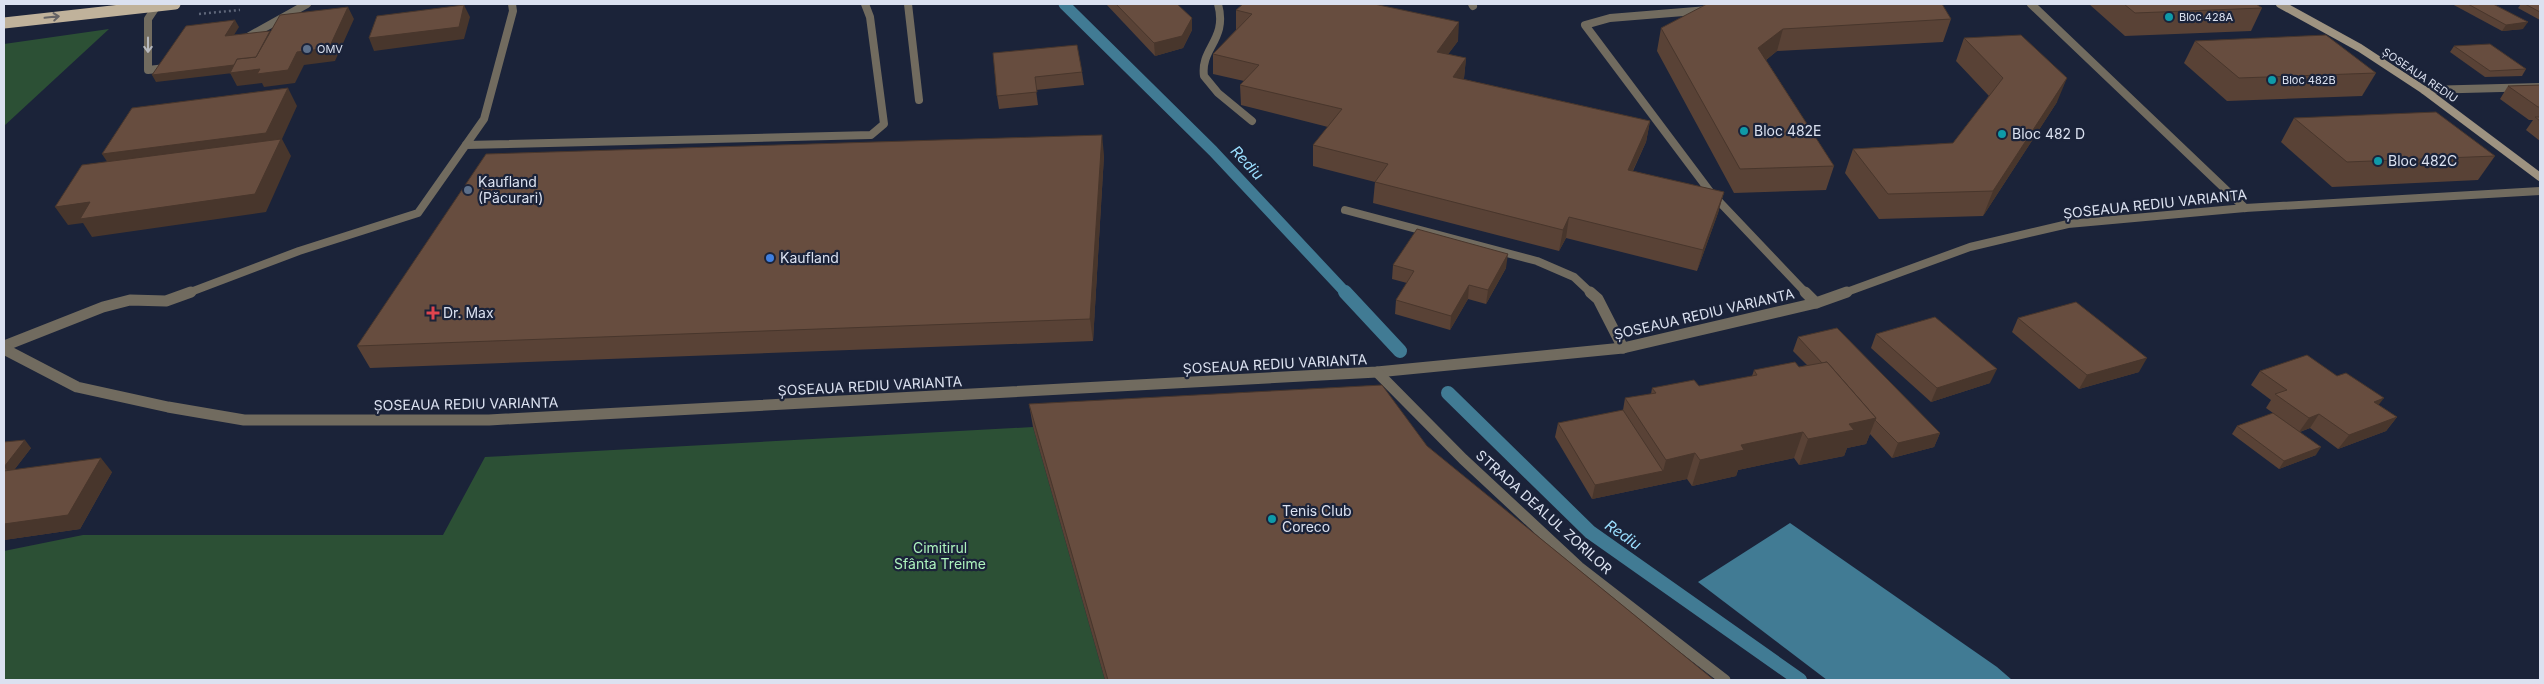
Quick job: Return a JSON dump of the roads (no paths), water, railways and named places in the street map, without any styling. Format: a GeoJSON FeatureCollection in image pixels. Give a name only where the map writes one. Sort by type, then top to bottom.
{"type":"FeatureCollection","features":[{"type":"Feature","properties":{"kind":"main road"},"geometry":{"type":"LineString","coordinates":[[4,23],[175,4]]}},
{"type":"Feature","properties":{"kind":"main road","name":"ȘOSEAUA REDIU"},"geometry":{"type":"LineString","coordinates":[[2280,4],[2360,48],[2424,90],[2540,177]]}},
{"type":"Feature","properties":{"kind":"street"},"geometry":{"type":"LineString","coordinates":[[240,41],[307,4]]}},
{"type":"Feature","properties":{"kind":"street"},"geometry":{"type":"LineString","coordinates":[[4,348],[103,307],[130,300],[166,301],[299,251],[418,213],[484,119],[513,11],[512,4]]}},
{"type":"Feature","properties":{"kind":"street"},"geometry":{"type":"LineString","coordinates":[[466,145],[871,135],[884,124],[870,17],[864,4]]}},
{"type":"Feature","properties":{"kind":"street"},"geometry":{"type":"LineString","coordinates":[[908,4],[920,100]]}},
{"type":"Feature","properties":{"kind":"street"},"geometry":{"type":"LineString","coordinates":[[1218,4],[1223,14],[1223,27],[1204,64],[1204,76],[1214,88],[1252,121]]}},
{"type":"Feature","properties":{"kind":"street"},"geometry":{"type":"LineString","coordinates":[[2031,4],[2245,208]]}},
{"type":"Feature","properties":{"kind":"street"},"geometry":{"type":"LineString","coordinates":[[157,5],[148,19],[148,70],[166,68]]}},
{"type":"Feature","properties":{"kind":"street"},"geometry":{"type":"LineString","coordinates":[[1717,9],[1610,18],[1585,26],[1669,140],[1712,193],[1816,302]]}},
{"type":"Feature","properties":{"kind":"street"},"geometry":{"type":"LineString","coordinates":[[2424,90],[2540,87]]}},
{"type":"Feature","properties":{"kind":"street","name":"ȘOSEAUA REDIU VARIANTA"},"geometry":{"type":"LineString","coordinates":[[4,348],[77,386],[168,407],[244,420],[489,420],[1378,372],[1623,348],[1816,302],[1970,247],[2068,224],[2245,208],[2540,191]]}},
{"type":"Feature","properties":{"kind":"street"},"geometry":{"type":"LineString","coordinates":[[1345,210],[1537,261],[1574,277],[1598,299],[1623,348]]}},
{"type":"Feature","properties":{"kind":"street","name":"STRADA DEALUL ZORILOR"},"geometry":{"type":"LineString","coordinates":[[1378,372],[1463,460],[1579,567],[1724,680]]}},
{"type":"Feature","properties":{"kind":"water"},"geometry":{"type":"Polygon","coordinates":[[[1790,523],[1997,667],[2012,680],[1827,680],[1698,582],[1790,523]]]}},
{"type":"Feature","properties":{"kind":"waterway","name":"Rediu"},"geometry":{"type":"LineString","coordinates":[[1064,4],[1213,151],[1346,293]]}},
{"type":"Feature","properties":{"kind":"waterway","name":"Rediu"},"geometry":{"type":"LineString","coordinates":[[1345,292],[1400,351]]}},
{"type":"Feature","properties":{"kind":"waterway","name":"Rediu"},"geometry":{"type":"LineString","coordinates":[[1448,393],[1590,532],[1800,680]]}},
{"type":"Feature","properties":{"kind":"place","name":"Bloc 428A"},"geometry":{"type":"Point","coordinates":[2169,17]}},
{"type":"Feature","properties":{"kind":"place","name":"OMV"},"geometry":{"type":"Point","coordinates":[307,49]}},
{"type":"Feature","properties":{"kind":"place","name":"Bloc 482B"},"geometry":{"type":"Point","coordinates":[2272,80]}},
{"type":"Feature","properties":{"kind":"place","name":"Bloc 482E"},"geometry":{"type":"Point","coordinates":[1744,131]}},
{"type":"Feature","properties":{"kind":"place","name":"Bloc 482 D"},"geometry":{"type":"Point","coordinates":[2002,134]}},
{"type":"Feature","properties":{"kind":"place","name":"Bloc 482C"},"geometry":{"type":"Point","coordinates":[2378,161]}},
{"type":"Feature","properties":{"kind":"place","name":"Kaufland (Păcurari)"},"geometry":{"type":"Point","coordinates":[468,190]}},
{"type":"Feature","properties":{"kind":"place","name":"Kaufland"},"geometry":{"type":"Point","coordinates":[770,258]}},
{"type":"Feature","properties":{"kind":"place","name":"Dr. Max"},"geometry":{"type":"Point","coordinates":[433,313]}},
{"type":"Feature","properties":{"kind":"place","name":"Tenis Club Coreco"},"geometry":{"type":"Point","coordinates":[1272,519]}},
{"type":"Feature","properties":{"kind":"park label","name":"Cimitirul Sfânta Treime"},"geometry":{"type":"Point","coordinates":[940,556]}}]}
